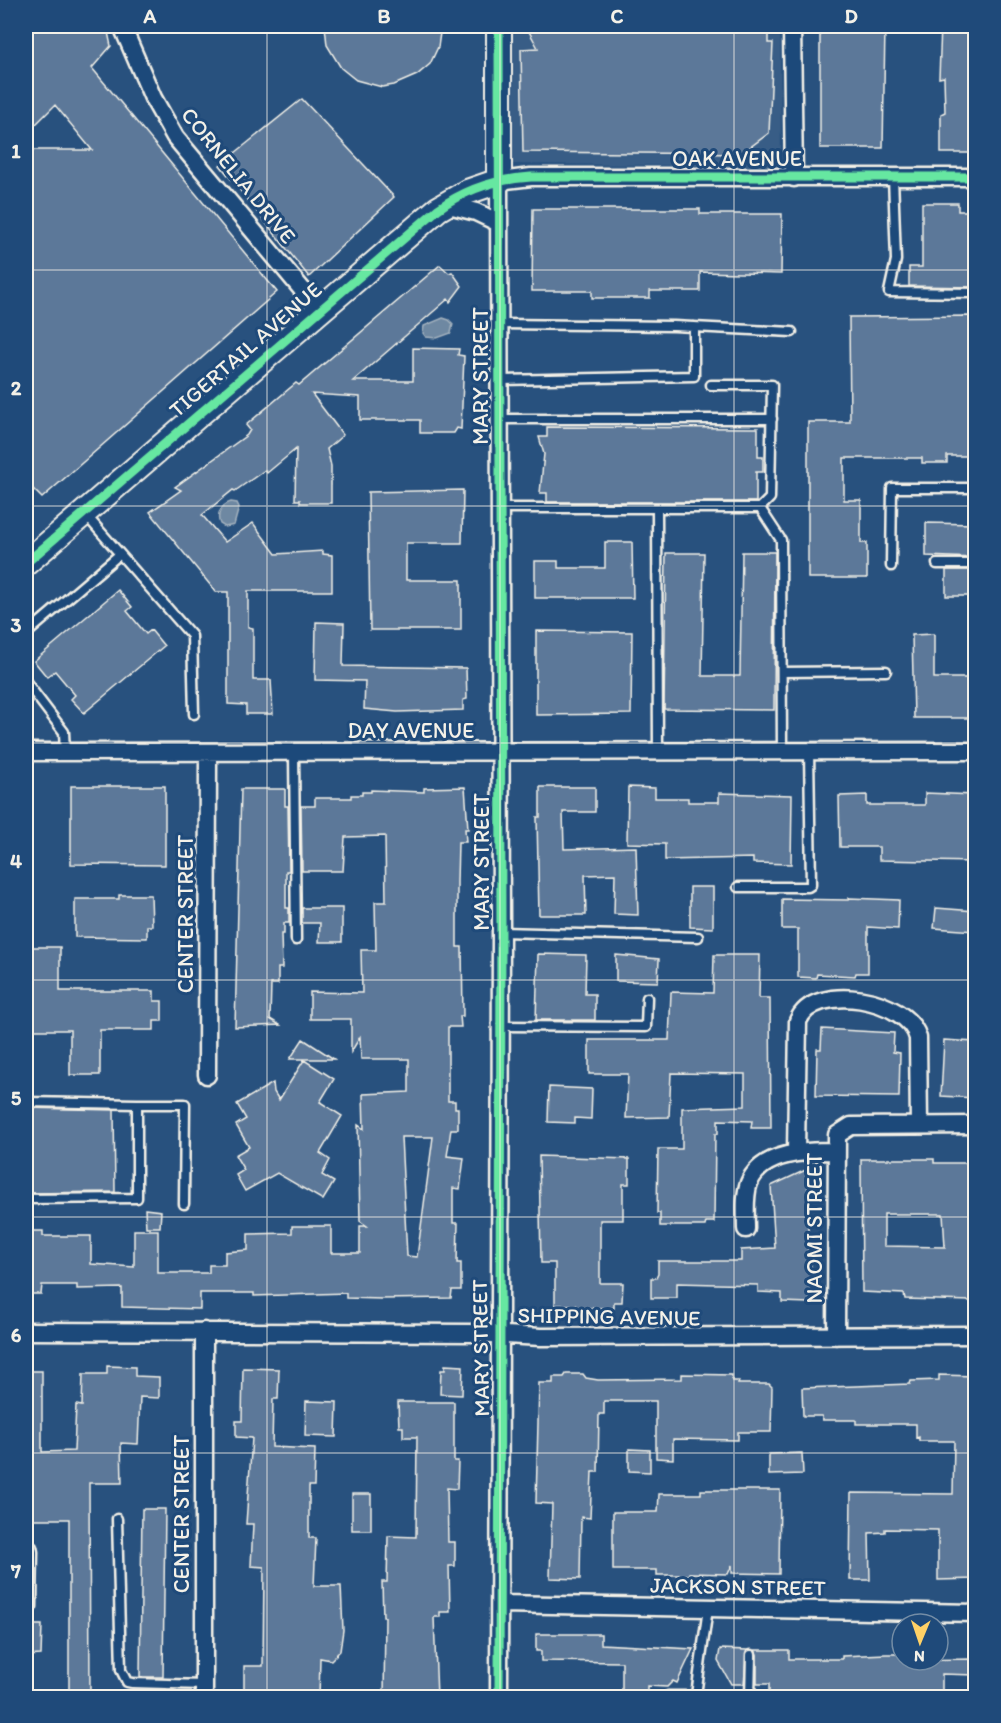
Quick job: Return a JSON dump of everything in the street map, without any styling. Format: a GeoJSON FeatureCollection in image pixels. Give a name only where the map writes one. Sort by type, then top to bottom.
{"type":"FeatureCollection","features":[{"type":"Feature","properties":{"kind":"street","name":"CORNELIA DRIVE"},"geometry":{"type":"LineString","coordinates":[[122,26],[153,98],[175,137],[320,311]]}},
{"type":"Feature","properties":{"kind":"street","name":"MARY STREET"},"geometry":{"type":"LineString","coordinates":[[499,26],[500,1698]]}},
{"type":"Feature","properties":{"kind":"street"},"geometry":{"type":"LineString","coordinates":[[792,26],[794,177]]}},
{"type":"Feature","properties":{"kind":"street","name":"OAK AVENUE"},"geometry":{"type":"LineString","coordinates":[[499,181],[531,177],[975,177]]}},
{"type":"Feature","properties":{"kind":"street","name":"TIGERTAIL AVENUE"},"geometry":{"type":"LineString","coordinates":[[30,556],[445,204],[473,189],[499,181]]}},
{"type":"Feature","properties":{"kind":"street"},"geometry":{"type":"LineString","coordinates":[[445,204],[476,212],[499,223]]}},
{"type":"Feature","properties":{"kind":"street","name":"DAY AVENUE"},"geometry":{"type":"LineString","coordinates":[[26,752],[975,751]]}},
{"type":"Feature","properties":{"kind":"street","name":"CENTER STREET"},"geometry":{"type":"LineString","coordinates":[[207,1075],[208,753]]}},
{"type":"Feature","properties":{"kind":"street"},"geometry":{"type":"LineString","coordinates":[[796,1152],[798,1021],[806,1008],[830,1000],[867,1001],[884,1006],[908,1020],[918,1038],[919,1125]]}},
{"type":"Feature","properties":{"kind":"street","name":"NAOMI STREET"},"geometry":{"type":"LineString","coordinates":[[836,1336],[837,1135],[847,1127],[975,1125]]}},
{"type":"Feature","properties":{"kind":"street"},"geometry":{"type":"LineString","coordinates":[[746,1229],[747,1191],[754,1175],[778,1158],[796,1152],[836,1151]]}},
{"type":"Feature","properties":{"kind":"street","name":"SHIPPING AVENUE"},"geometry":{"type":"LineString","coordinates":[[26,1331],[500,1334],[541,1337],[975,1335]]}},
{"type":"Feature","properties":{"kind":"street","name":"CENTER STREET"},"geometry":{"type":"LineString","coordinates":[[204,1331],[204,1691]]}},
{"type":"Feature","properties":{"kind":"street","name":"JACKSON STREET"},"geometry":{"type":"LineString","coordinates":[[500,1604],[975,1613]]}},
{"type":"Feature","properties":{"kind":"lane"},"geometry":{"type":"LineString","coordinates":[[892,177],[896,261],[889,292],[975,293]]}},
{"type":"Feature","properties":{"kind":"lane"},"geometry":{"type":"LineString","coordinates":[[499,324],[694,327],[792,332]]}},
{"type":"Feature","properties":{"kind":"lane"},"geometry":{"type":"LineString","coordinates":[[499,380],[694,376],[694,327]]}},
{"type":"Feature","properties":{"kind":"lane"},"geometry":{"type":"LineString","coordinates":[[499,508],[760,508],[770,498],[772,385],[711,385]]}},
{"type":"Feature","properties":{"kind":"lane"},"geometry":{"type":"LineString","coordinates":[[499,419],[772,419]]}},
{"type":"Feature","properties":{"kind":"lane"},"geometry":{"type":"LineString","coordinates":[[891,566],[892,488],[975,488]]}},
{"type":"Feature","properties":{"kind":"lane"},"geometry":{"type":"LineString","coordinates":[[657,508],[658,751]]}},
{"type":"Feature","properties":{"kind":"lane"},"geometry":{"type":"LineString","coordinates":[[760,508],[781,540],[782,752]]}},
{"type":"Feature","properties":{"kind":"lane"},"geometry":{"type":"LineString","coordinates":[[83,513],[192,636],[194,714]]}},
{"type":"Feature","properties":{"kind":"lane"},"geometry":{"type":"LineString","coordinates":[[26,634],[120,554]]}},
{"type":"Feature","properties":{"kind":"lane"},"geometry":{"type":"LineString","coordinates":[[937,564],[975,564]]}},
{"type":"Feature","properties":{"kind":"lane"},"geometry":{"type":"LineString","coordinates":[[782,672],[886,671]]}},
{"type":"Feature","properties":{"kind":"lane"},"geometry":{"type":"LineString","coordinates":[[26,682],[64,732],[65,752]]}},
{"type":"Feature","properties":{"kind":"lane"},"geometry":{"type":"LineString","coordinates":[[738,887],[808,887],[811,885],[809,752]]}},
{"type":"Feature","properties":{"kind":"lane"},"geometry":{"type":"LineString","coordinates":[[294,753],[296,940]]}},
{"type":"Feature","properties":{"kind":"lane"},"geometry":{"type":"LineString","coordinates":[[501,932],[698,937]]}},
{"type":"Feature","properties":{"kind":"lane"},"geometry":{"type":"LineString","coordinates":[[501,1026],[646,1027],[647,998]]}},
{"type":"Feature","properties":{"kind":"lane"},"geometry":{"type":"LineString","coordinates":[[26,1102],[185,1104],[184,1204]]}},
{"type":"Feature","properties":{"kind":"lane"},"geometry":{"type":"LineString","coordinates":[[26,1199],[137,1198],[137,1104]]}},
{"type":"Feature","properties":{"kind":"lane"},"geometry":{"type":"LineString","coordinates":[[117,1519],[121,1670],[124,1677],[132,1683],[204,1691]]}},
{"type":"Feature","properties":{"kind":"lane"},"geometry":{"type":"LineString","coordinates":[[26,1544],[32,1547],[33,1552],[32,1607],[26,1613]]}},
{"type":"Feature","properties":{"kind":"lane"},"geometry":{"type":"LineString","coordinates":[[696,1695],[708,1608]]}},
{"type":"Feature","properties":{"kind":"lane"},"geometry":{"type":"LineString","coordinates":[[668,1696],[750,1697],[751,1655]]}},
{"type":"Feature","properties":{"kind":"shaded area"},"geometry":{"type":"Polygon","coordinates":[[[512,26],[780,26],[781,166],[513,164],[512,26]]]}},
{"type":"Feature","properties":{"kind":"shaded area"},"geometry":{"type":"Polygon","coordinates":[[[443,318],[453,324],[451,333],[437,338],[426,337],[423,333],[424,326],[443,318]]]}},
{"type":"Feature","properties":{"kind":"shaded area"},"geometry":{"type":"Polygon","coordinates":[[[231,502],[237,503],[239,507],[234,525],[225,527],[220,524],[219,514],[225,505],[231,502]]]}},
{"type":"Feature","properties":{"kind":"building"},"geometry":{"type":"Polygon","coordinates":[[[26,26],[102,26],[108,32],[111,46],[92,68],[277,292],[42,498],[26,482],[26,150],[92,150],[55,105],[26,134],[26,26]]]}},
{"type":"Feature","properties":{"kind":"building"},"geometry":{"type":"Polygon","coordinates":[[[325,26],[441,26],[438,47],[430,64],[417,75],[394,85],[382,87],[356,80],[341,68],[327,45],[325,26]]]}},
{"type":"Feature","properties":{"kind":"building"},"geometry":{"type":"Polygon","coordinates":[[[526,26],[768,26],[768,43],[773,43],[769,133],[749,148],[747,154],[523,152],[521,49],[538,48],[526,26]]]}},
{"type":"Feature","properties":{"kind":"building"},"geometry":{"type":"Polygon","coordinates":[[[820,26],[885,26],[883,148],[820,148],[820,26]]]}},
{"type":"Feature","properties":{"kind":"building"},"geometry":{"type":"Polygon","coordinates":[[[941,26],[975,26],[975,153],[941,153],[941,114],[945,112],[944,77],[939,78],[941,26]]]}},
{"type":"Feature","properties":{"kind":"building"},"geometry":{"type":"Polygon","coordinates":[[[302,99],[394,197],[309,277],[220,165],[302,99]]]}},
{"type":"Feature","properties":{"kind":"building"},"geometry":{"type":"Polygon","coordinates":[[[922,203],[958,203],[958,211],[975,211],[975,287],[909,286],[909,267],[922,267],[922,203]]]}},
{"type":"Feature","properties":{"kind":"building"},"geometry":{"type":"Polygon","coordinates":[[[533,209],[700,209],[700,214],[782,214],[781,274],[700,272],[700,291],[650,291],[650,298],[592,298],[592,291],[532,291],[533,209]]]}},
{"type":"Feature","properties":{"kind":"building"},"geometry":{"type":"Polygon","coordinates":[[[440,265],[449,273],[452,272],[462,286],[450,302],[448,299],[353,381],[413,381],[413,348],[459,349],[458,355],[464,356],[461,429],[457,428],[454,433],[420,433],[420,420],[360,420],[360,397],[312,394],[343,435],[327,449],[331,466],[331,503],[300,503],[300,500],[295,500],[296,449],[267,473],[265,470],[235,491],[233,490],[202,515],[225,542],[253,523],[276,554],[323,551],[323,554],[332,555],[332,591],[248,591],[248,627],[253,628],[253,680],[271,680],[273,714],[246,714],[246,705],[228,704],[228,592],[216,592],[150,512],[181,490],[175,487],[247,435],[250,430],[246,425],[296,383],[299,385],[440,265]]]}},
{"type":"Feature","properties":{"kind":"building"},"geometry":{"type":"Polygon","coordinates":[[[975,316],[975,456],[947,456],[947,463],[922,463],[922,458],[844,458],[844,500],[861,500],[861,543],[867,543],[867,578],[808,578],[808,422],[850,422],[849,317],[975,316]]]}},
{"type":"Feature","properties":{"kind":"building"},"geometry":{"type":"Polygon","coordinates":[[[547,427],[758,428],[758,457],[763,457],[763,472],[756,472],[756,502],[547,502],[547,493],[540,493],[544,454],[539,437],[547,437],[547,427]]]}},
{"type":"Feature","properties":{"kind":"building"},"geometry":{"type":"Polygon","coordinates":[[[463,490],[462,543],[406,543],[406,580],[461,580],[461,630],[370,630],[368,492],[463,490]]]}},
{"type":"Feature","properties":{"kind":"building"},"geometry":{"type":"Polygon","coordinates":[[[926,523],[975,524],[975,558],[926,556],[926,523]]]}},
{"type":"Feature","properties":{"kind":"building"},"geometry":{"type":"Polygon","coordinates":[[[605,542],[632,542],[633,598],[535,598],[535,561],[558,561],[558,568],[605,568],[605,542]]]}},
{"type":"Feature","properties":{"kind":"building"},"geometry":{"type":"Polygon","coordinates":[[[742,552],[775,552],[774,710],[664,709],[666,553],[704,553],[702,676],[740,676],[742,552]]]}},
{"type":"Feature","properties":{"kind":"building"},"geometry":{"type":"Polygon","coordinates":[[[946,570],[975,570],[975,596],[946,596],[946,570]]]}},
{"type":"Feature","properties":{"kind":"building"},"geometry":{"type":"Polygon","coordinates":[[[118,590],[132,607],[127,611],[146,634],[151,630],[164,646],[84,713],[71,699],[75,695],[55,671],[47,677],[34,661],[118,590]]]}},
{"type":"Feature","properties":{"kind":"building"},"geometry":{"type":"Polygon","coordinates":[[[316,622],[344,623],[343,666],[466,668],[467,699],[463,700],[463,710],[397,712],[364,709],[365,681],[315,680],[316,622]]]}},
{"type":"Feature","properties":{"kind":"building"},"geometry":{"type":"Polygon","coordinates":[[[536,631],[632,632],[631,714],[536,715],[536,631]]]}},
{"type":"Feature","properties":{"kind":"building"},"geometry":{"type":"Polygon","coordinates":[[[934,634],[934,678],[975,678],[975,718],[914,718],[912,635],[934,634]]]}},
{"type":"Feature","properties":{"kind":"building"},"geometry":{"type":"Polygon","coordinates":[[[71,786],[165,786],[165,865],[71,864],[71,786]]]}},
{"type":"Feature","properties":{"kind":"building"},"geometry":{"type":"Polygon","coordinates":[[[465,787],[468,829],[465,829],[466,842],[458,842],[457,882],[457,947],[462,947],[463,1016],[460,1016],[461,1027],[448,1027],[448,1101],[455,1101],[455,1108],[458,1108],[458,1129],[451,1129],[447,1156],[464,1158],[460,1189],[453,1188],[453,1223],[458,1223],[457,1263],[461,1263],[461,1290],[452,1290],[451,1298],[382,1299],[346,1298],[346,1293],[254,1296],[254,1293],[200,1293],[200,1309],[122,1307],[122,1288],[77,1289],[77,1285],[42,1285],[41,1294],[26,1294],[26,1231],[43,1231],[43,1236],[91,1236],[91,1264],[134,1267],[134,1230],[158,1230],[158,1273],[209,1273],[209,1265],[225,1265],[225,1252],[248,1250],[248,1234],[292,1233],[292,1226],[331,1226],[331,1253],[360,1253],[360,1226],[367,1226],[360,1221],[358,1125],[364,1129],[363,1094],[409,1092],[409,1059],[361,1059],[360,1037],[351,1052],[351,1019],[310,1019],[310,992],[362,993],[361,950],[376,950],[375,902],[386,902],[385,836],[345,837],[343,871],[302,871],[301,806],[315,806],[315,798],[351,798],[351,795],[362,795],[362,792],[371,792],[371,790],[424,792],[424,788],[465,787]],[[401,1137],[407,1256],[417,1257],[433,1137],[401,1137]]]}},
{"type":"Feature","properties":{"kind":"building"},"geometry":{"type":"Polygon","coordinates":[[[540,787],[595,787],[595,812],[563,812],[564,849],[636,847],[638,915],[614,914],[615,874],[585,875],[586,915],[539,915],[537,817],[540,817],[540,787]]]}},
{"type":"Feature","properties":{"kind":"building"},"geometry":{"type":"Polygon","coordinates":[[[628,787],[655,788],[655,798],[688,798],[688,802],[719,802],[719,793],[792,795],[791,864],[753,863],[753,858],[665,860],[665,844],[627,843],[628,787]]]}},
{"type":"Feature","properties":{"kind":"building"},"geometry":{"type":"Polygon","coordinates":[[[241,789],[285,789],[285,806],[288,806],[289,871],[286,871],[286,908],[289,908],[289,923],[284,923],[284,934],[281,934],[282,968],[278,968],[278,984],[271,984],[270,1019],[280,1025],[235,1027],[241,789]]]}},
{"type":"Feature","properties":{"kind":"building"},"geometry":{"type":"Polygon","coordinates":[[[925,793],[975,795],[975,862],[879,860],[879,847],[840,847],[839,796],[867,795],[867,805],[925,805],[925,793]]]}},
{"type":"Feature","properties":{"kind":"building"},"geometry":{"type":"Polygon","coordinates":[[[690,887],[713,887],[713,928],[690,927],[690,887]]]}},
{"type":"Feature","properties":{"kind":"building"},"geometry":{"type":"Polygon","coordinates":[[[119,895],[151,895],[152,926],[147,926],[147,938],[75,937],[75,899],[119,899],[119,895]]]}},
{"type":"Feature","properties":{"kind":"building"},"geometry":{"type":"Polygon","coordinates":[[[849,898],[899,900],[898,929],[868,927],[868,973],[856,973],[855,976],[817,974],[816,978],[798,977],[798,929],[782,929],[782,899],[849,900],[849,898]]]}},
{"type":"Feature","properties":{"kind":"building"},"geometry":{"type":"Polygon","coordinates":[[[302,908],[342,908],[342,942],[319,942],[320,923],[302,923],[302,908]]]}},
{"type":"Feature","properties":{"kind":"building"},"geometry":{"type":"Polygon","coordinates":[[[936,908],[975,911],[975,931],[934,928],[936,908]]]}},
{"type":"Feature","properties":{"kind":"building"},"geometry":{"type":"Polygon","coordinates":[[[26,947],[60,947],[60,991],[154,991],[154,1001],[162,1001],[162,1021],[154,1021],[154,1030],[100,1030],[100,1075],[70,1075],[70,1030],[26,1030],[26,947]]]}},
{"type":"Feature","properties":{"kind":"building"},"geometry":{"type":"Polygon","coordinates":[[[538,954],[586,955],[585,994],[595,994],[595,1020],[536,1020],[538,954]]]}},
{"type":"Feature","properties":{"kind":"building"},"geometry":{"type":"Polygon","coordinates":[[[616,955],[659,959],[658,982],[616,981],[616,955]]]}},
{"type":"Feature","properties":{"kind":"building"},"geometry":{"type":"Polygon","coordinates":[[[714,955],[760,955],[759,998],[770,998],[771,1128],[751,1128],[752,1121],[718,1120],[718,1134],[715,1134],[714,1222],[706,1222],[705,1226],[660,1226],[660,1213],[657,1213],[658,1149],[682,1149],[682,1108],[745,1106],[745,1074],[671,1073],[669,1117],[626,1118],[628,1074],[589,1074],[589,1040],[669,1040],[671,992],[713,993],[714,955]]]}},
{"type":"Feature","properties":{"kind":"building"},"geometry":{"type":"Polygon","coordinates":[[[822,1029],[894,1033],[893,1052],[900,1053],[899,1097],[816,1096],[817,1049],[821,1049],[822,1029]]]}},
{"type":"Feature","properties":{"kind":"building"},"geometry":{"type":"Polygon","coordinates":[[[303,1039],[334,1059],[290,1059],[303,1039]]]}},
{"type":"Feature","properties":{"kind":"building"},"geometry":{"type":"Polygon","coordinates":[[[944,1040],[975,1042],[975,1098],[941,1096],[944,1040]]]}},
{"type":"Feature","properties":{"kind":"building"},"geometry":{"type":"Polygon","coordinates":[[[304,1060],[334,1079],[320,1102],[342,1116],[320,1153],[330,1160],[322,1175],[334,1182],[323,1200],[277,1173],[245,1191],[236,1175],[244,1170],[235,1155],[249,1147],[236,1125],[246,1119],[237,1104],[273,1083],[274,1092],[279,1100],[304,1060]]]}},
{"type":"Feature","properties":{"kind":"building"},"geometry":{"type":"Polygon","coordinates":[[[549,1087],[592,1089],[591,1119],[575,1118],[575,1123],[548,1122],[549,1087]]]}},
{"type":"Feature","properties":{"kind":"building"},"geometry":{"type":"Polygon","coordinates":[[[26,1108],[114,1110],[115,1192],[26,1193],[26,1108]]]}},
{"type":"Feature","properties":{"kind":"building"},"geometry":{"type":"Polygon","coordinates":[[[539,1156],[629,1159],[629,1184],[623,1184],[623,1220],[600,1220],[600,1283],[623,1283],[622,1302],[614,1302],[614,1308],[576,1308],[576,1305],[555,1305],[555,1263],[541,1263],[539,1156]]]}},
{"type":"Feature","properties":{"kind":"building"},"geometry":{"type":"Polygon","coordinates":[[[861,1159],[934,1159],[934,1163],[975,1163],[975,1297],[971,1297],[971,1301],[905,1299],[904,1294],[862,1292],[861,1159]],[[884,1214],[884,1246],[945,1247],[943,1214],[884,1214]]]}},
{"type":"Feature","properties":{"kind":"building"},"geometry":{"type":"Polygon","coordinates":[[[808,1169],[810,1303],[782,1302],[782,1293],[758,1292],[758,1285],[677,1283],[677,1298],[651,1298],[651,1278],[656,1278],[658,1274],[658,1261],[741,1261],[741,1250],[775,1248],[771,1186],[808,1169]]]}},
{"type":"Feature","properties":{"kind":"building"},"geometry":{"type":"Polygon","coordinates":[[[145,1209],[161,1211],[160,1227],[146,1227],[145,1209]]]}},
{"type":"Feature","properties":{"kind":"building"},"geometry":{"type":"Polygon","coordinates":[[[445,1365],[463,1366],[462,1395],[440,1394],[441,1370],[445,1370],[445,1365]]]}},
{"type":"Feature","properties":{"kind":"building"},"geometry":{"type":"Polygon","coordinates":[[[107,1366],[135,1367],[135,1376],[159,1377],[159,1398],[140,1397],[138,1444],[121,1443],[122,1483],[89,1483],[90,1697],[69,1697],[69,1519],[26,1519],[26,1371],[42,1371],[42,1452],[74,1451],[76,1405],[82,1406],[83,1374],[107,1374],[107,1366]]]}},
{"type":"Feature","properties":{"kind":"building"},"geometry":{"type":"Polygon","coordinates":[[[243,1368],[279,1369],[278,1399],[273,1399],[272,1447],[315,1449],[314,1486],[309,1486],[309,1538],[316,1538],[314,1586],[341,1586],[343,1630],[340,1651],[331,1660],[320,1658],[319,1698],[244,1697],[244,1666],[263,1666],[264,1567],[251,1566],[253,1524],[246,1524],[252,1438],[236,1437],[236,1421],[242,1421],[243,1368]]]}},
{"type":"Feature","properties":{"kind":"building"},"geometry":{"type":"Polygon","coordinates":[[[566,1374],[583,1374],[586,1378],[598,1380],[682,1379],[682,1374],[732,1375],[732,1381],[739,1381],[738,1384],[769,1384],[772,1387],[771,1432],[738,1432],[738,1440],[673,1439],[673,1459],[656,1458],[656,1401],[604,1401],[604,1414],[599,1414],[598,1472],[592,1472],[590,1518],[581,1517],[580,1579],[550,1578],[552,1504],[536,1503],[539,1383],[553,1383],[553,1377],[564,1377],[566,1374]]]}},
{"type":"Feature","properties":{"kind":"building"},"geometry":{"type":"Polygon","coordinates":[[[939,1375],[975,1376],[975,1492],[968,1492],[968,1525],[975,1524],[975,1579],[938,1580],[938,1530],[885,1529],[885,1532],[869,1533],[870,1580],[850,1580],[851,1493],[953,1494],[954,1441],[919,1441],[919,1437],[916,1438],[916,1424],[856,1424],[856,1420],[822,1420],[822,1416],[803,1416],[802,1388],[910,1384],[911,1381],[939,1380],[939,1375]]]}},
{"type":"Feature","properties":{"kind":"building"},"geometry":{"type":"Polygon","coordinates":[[[306,1401],[337,1402],[336,1437],[305,1436],[306,1401]]]}},
{"type":"Feature","properties":{"kind":"building"},"geometry":{"type":"Polygon","coordinates":[[[398,1402],[454,1402],[454,1461],[458,1461],[457,1489],[447,1488],[448,1542],[455,1542],[455,1566],[449,1566],[450,1612],[440,1612],[440,1617],[434,1617],[437,1698],[384,1698],[385,1617],[383,1617],[382,1582],[387,1582],[388,1536],[416,1537],[417,1437],[403,1437],[403,1427],[399,1427],[398,1402]]]}},
{"type":"Feature","properties":{"kind":"building"},"geometry":{"type":"Polygon","coordinates":[[[629,1449],[650,1450],[650,1472],[629,1471],[629,1449]]]}},
{"type":"Feature","properties":{"kind":"building"},"geometry":{"type":"Polygon","coordinates":[[[802,1453],[803,1474],[769,1475],[769,1454],[802,1453]]]}},
{"type":"Feature","properties":{"kind":"building"},"geometry":{"type":"Polygon","coordinates":[[[701,1490],[780,1490],[779,1574],[732,1573],[732,1565],[728,1574],[657,1575],[657,1570],[613,1570],[613,1512],[658,1512],[659,1494],[701,1494],[701,1490]]]}},
{"type":"Feature","properties":{"kind":"building"},"geometry":{"type":"Polygon","coordinates":[[[352,1494],[371,1494],[371,1530],[352,1530],[352,1494]]]}},
{"type":"Feature","properties":{"kind":"building"},"geometry":{"type":"Polygon","coordinates":[[[142,1509],[165,1509],[163,1677],[140,1677],[142,1509]]]}},
{"type":"Feature","properties":{"kind":"building"},"geometry":{"type":"Polygon","coordinates":[[[26,1625],[42,1625],[41,1655],[26,1656],[26,1625]]]}},
{"type":"Feature","properties":{"kind":"building"},"geometry":{"type":"Polygon","coordinates":[[[536,1634],[601,1634],[601,1644],[693,1649],[677,1683],[673,1681],[667,1687],[647,1686],[647,1698],[622,1698],[622,1662],[541,1661],[541,1651],[536,1651],[536,1634]]]}},
{"type":"Feature","properties":{"kind":"building"},"geometry":{"type":"Polygon","coordinates":[[[720,1649],[747,1650],[744,1684],[731,1684],[718,1661],[720,1649]]]}},
{"type":"Feature","properties":{"kind":"building"},"geometry":{"type":"Polygon","coordinates":[[[755,1650],[789,1650],[789,1659],[842,1659],[842,1656],[890,1654],[890,1672],[950,1672],[950,1659],[975,1659],[975,1675],[942,1674],[942,1695],[916,1695],[916,1698],[769,1698],[769,1684],[757,1684],[755,1650]]]}},
{"type":"Feature","properties":{"kind":"cycle path"},"geometry":{"type":"LineString","coordinates":[[499,26],[501,932],[499,1698]]}},
{"type":"Feature","properties":{"kind":"cycle path"},"geometry":{"type":"LineString","coordinates":[[26,563],[438,209],[471,191],[506,180],[531,177],[976,177]]}}]}
